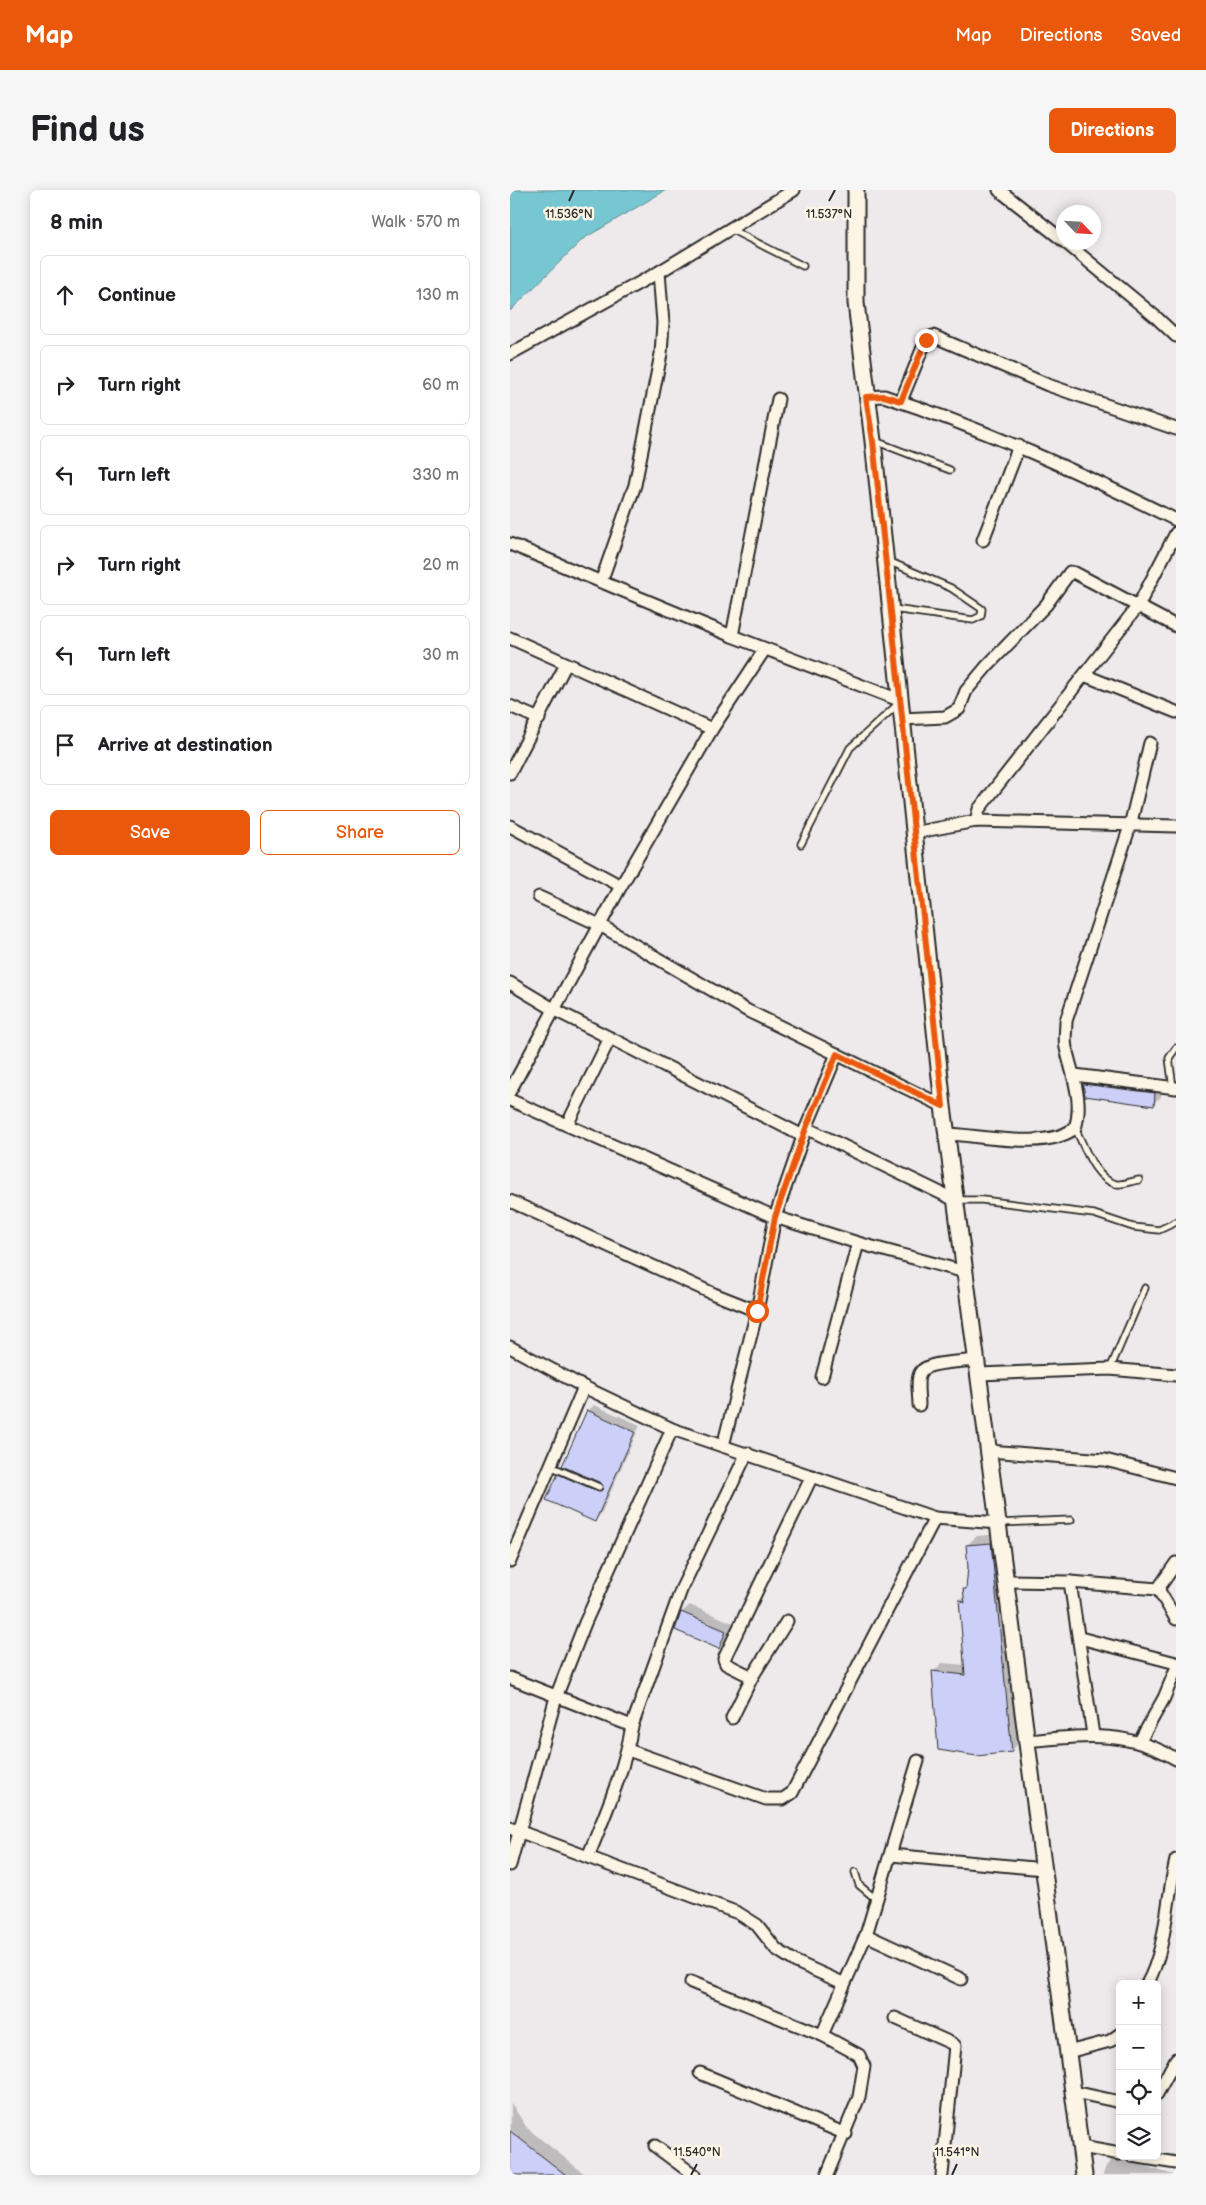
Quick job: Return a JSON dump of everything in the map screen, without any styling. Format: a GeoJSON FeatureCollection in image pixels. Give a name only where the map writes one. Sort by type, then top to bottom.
{"type":"FeatureCollection","features":[{"type":"Feature","properties":{"kind":"street"},"geometry":{"type":"LineString","coordinates":[[510,354],[659,272],[794,190]]}},
{"type":"Feature","properties":{"kind":"street"},"geometry":{"type":"LineString","coordinates":[[856,190],[856,303],[866,397],[873,441],[889,609],[943,1106],[1084,2175]]}},
{"type":"Feature","properties":{"kind":"street"},"geometry":{"type":"LineString","coordinates":[[999,190],[1056,236]]}},
{"type":"Feature","properties":{"kind":"street"},"geometry":{"type":"LineString","coordinates":[[1074,250],[1158,318],[1176,336]]}},
{"type":"Feature","properties":{"kind":"street"},"geometry":{"type":"LineString","coordinates":[[601,582],[635,484],[662,354],[663,323],[659,272]]}},
{"type":"Feature","properties":{"kind":"street"},"geometry":{"type":"LineString","coordinates":[[901,401],[926,340],[933,336],[1048,385],[1176,429]]}},
{"type":"Feature","properties":{"kind":"street"},"geometry":{"type":"LineString","coordinates":[[866,397],[884,396],[901,401],[1019,446],[1092,478],[1176,520]]}},
{"type":"Feature","properties":{"kind":"street"},"geometry":{"type":"LineString","coordinates":[[732,636],[778,399]]}},
{"type":"Feature","properties":{"kind":"street"},"geometry":{"type":"LineString","coordinates":[[984,540],[1019,446]]}},
{"type":"Feature","properties":{"kind":"street"},"geometry":{"type":"LineString","coordinates":[[976,821],[979,809],[1138,606],[1176,533]]}},
{"type":"Feature","properties":{"kind":"street"},"geometry":{"type":"LineString","coordinates":[[511,546],[899,702]]}},
{"type":"Feature","properties":{"kind":"street"},"geometry":{"type":"LineString","coordinates":[[901,719],[945,717],[958,709],[966,691],[1046,605],[1070,572],[1176,626]]}},
{"type":"Feature","properties":{"kind":"street"},"geometry":{"type":"LineString","coordinates":[[510,638],[712,729]]}},
{"type":"Feature","properties":{"kind":"street"},"geometry":{"type":"LineString","coordinates":[[510,1090],[621,886],[712,729],[764,649]]}},
{"type":"Feature","properties":{"kind":"street"},"geometry":{"type":"LineString","coordinates":[[510,773],[566,664]]}},
{"type":"Feature","properties":{"kind":"street"},"geometry":{"type":"LineString","coordinates":[[1084,675],[1176,712]]}},
{"type":"Feature","properties":{"kind":"street"},"geometry":{"type":"LineString","coordinates":[[510,706],[538,719]]}},
{"type":"Feature","properties":{"kind":"street"},"geometry":{"type":"LineString","coordinates":[[947,1134],[1031,1140],[1055,1137],[1075,1128],[1078,1118],[1075,1075],[1066,1046],[1066,1021],[1130,826],[1150,743]]}},
{"type":"Feature","properties":{"kind":"street"},"geometry":{"type":"LineString","coordinates":[[913,833],[976,821],[1176,826]]}},
{"type":"Feature","properties":{"kind":"street"},"geometry":{"type":"LineString","coordinates":[[510,826],[621,886]]}},
{"type":"Feature","properties":{"kind":"street"},"geometry":{"type":"LineString","coordinates":[[539,897],[600,925],[748,1011],[943,1106]]}},
{"type":"Feature","properties":{"kind":"street"},"geometry":{"type":"LineString","coordinates":[[510,983],[555,1010],[610,1038],[804,1132],[955,1200]]}},
{"type":"Feature","properties":{"kind":"street"},"geometry":{"type":"LineString","coordinates":[[567,1125],[610,1038]]}},
{"type":"Feature","properties":{"kind":"street"},"geometry":{"type":"LineString","coordinates":[[722,1446],[757,1311],[775,1217],[804,1132],[837,1054]]}},
{"type":"Feature","properties":{"kind":"street"},"geometry":{"type":"LineString","coordinates":[[1075,1075],[1175,1088]]}},
{"type":"Feature","properties":{"kind":"street"},"geometry":{"type":"LineString","coordinates":[[510,1100],[775,1217],[858,1243],[965,1272]]}},
{"type":"Feature","properties":{"kind":"street"},"geometry":{"type":"LineString","coordinates":[[510,1201],[714,1294],[757,1311]]}},
{"type":"Feature","properties":{"kind":"street"},"geometry":{"type":"LineString","coordinates":[[822,1377],[858,1243]]}},
{"type":"Feature","properties":{"kind":"street"},"geometry":{"type":"LineString","coordinates":[[510,1347],[584,1387],[672,1430],[935,1518],[998,1523]]}},
{"type":"Feature","properties":{"kind":"street"},"geometry":{"type":"LineString","coordinates":[[919,1405],[920,1374],[924,1368],[935,1364],[978,1367],[1110,1369],[1176,1375]]}},
{"type":"Feature","properties":{"kind":"street"},"geometry":{"type":"LineString","coordinates":[[510,1561],[584,1387]]}},
{"type":"Feature","properties":{"kind":"street"},"geometry":{"type":"LineString","coordinates":[[510,1865],[514,1829],[556,1697],[586,1623],[672,1430]]}},
{"type":"Feature","properties":{"kind":"street"},"geometry":{"type":"LineString","coordinates":[[989,1451],[1105,1460],[1176,1478]]}},
{"type":"Feature","properties":{"kind":"street"},"geometry":{"type":"LineString","coordinates":[[588,1857],[628,1750],[632,1726],[681,1590],[747,1454]]}},
{"type":"Feature","properties":{"kind":"street"},"geometry":{"type":"LineString","coordinates":[[752,1676],[726,1664],[724,1658],[812,1476]]}},
{"type":"Feature","properties":{"kind":"street"},"geometry":{"type":"LineString","coordinates":[[628,1750],[766,1798],[783,1799],[790,1795],[794,1791],[935,1518]]}},
{"type":"Feature","properties":{"kind":"street"},"geometry":{"type":"LineString","coordinates":[[1006,1581],[1070,1582],[1158,1589],[1172,1579],[1176,1563]]}},
{"type":"Feature","properties":{"kind":"street"},"geometry":{"type":"LineString","coordinates":[[1070,1582],[1094,1735]]}},
{"type":"Feature","properties":{"kind":"street"},"geometry":{"type":"LineString","coordinates":[[1158,1589],[1176,1619]]}},
{"type":"Feature","properties":{"kind":"street"},"geometry":{"type":"LineString","coordinates":[[732,1718],[752,1676],[786,1621]]}},
{"type":"Feature","properties":{"kind":"street"},"geometry":{"type":"LineString","coordinates":[[1080,1638],[1176,1663]]}},
{"type":"Feature","properties":{"kind":"street"},"geometry":{"type":"LineString","coordinates":[[1140,1741],[1164,1698],[1176,1668]]}},
{"type":"Feature","properties":{"kind":"street"},"geometry":{"type":"LineString","coordinates":[[510,1678],[632,1726]]}},
{"type":"Feature","properties":{"kind":"street"},"geometry":{"type":"LineString","coordinates":[[1027,1741],[1094,1735],[1140,1741],[1176,1758]]}},
{"type":"Feature","properties":{"kind":"street"},"geometry":{"type":"LineString","coordinates":[[822,2035],[866,1935],[918,1761]]}},
{"type":"Feature","properties":{"kind":"street"},"geometry":{"type":"LineString","coordinates":[[514,1829],[738,1913],[757,1926],[776,1949],[796,1962],[844,1983]]}},
{"type":"Feature","properties":{"kind":"street"},"geometry":{"type":"LineString","coordinates":[[891,1855],[1044,1869]]}},
{"type":"Feature","properties":{"kind":"street"},"geometry":{"type":"LineString","coordinates":[[1149,1980],[1162,1945],[1166,1910],[1176,1860]]}},
{"type":"Feature","properties":{"kind":"street"},"geometry":{"type":"LineString","coordinates":[[866,1935],[961,1979]]}},
{"type":"Feature","properties":{"kind":"street"},"geometry":{"type":"LineString","coordinates":[[691,1982],[822,2035],[859,2055],[864,2066],[859,2098],[846,2134],[827,2175]]}},
{"type":"Feature","properties":{"kind":"street"},"geometry":{"type":"LineString","coordinates":[[895,2018],[955,2046],[942,2175]]}},
{"type":"Feature","properties":{"kind":"street"},"geometry":{"type":"LineString","coordinates":[[1068,2052],[1110,2041],[1116,2037]]}},
{"type":"Feature","properties":{"kind":"street"},"geometry":{"type":"LineString","coordinates":[[1161,2087],[1176,2060]]}},
{"type":"Feature","properties":{"kind":"street"},"geometry":{"type":"LineString","coordinates":[[700,2073],[846,2134]]}},
{"type":"Feature","properties":{"kind":"street"},"geometry":{"type":"LineString","coordinates":[[1074,2092],[1116,2101]]}},
{"type":"Feature","properties":{"kind":"street"},"geometry":{"type":"LineString","coordinates":[[654,2146],[694,2175]]}},
{"type":"Feature","properties":{"kind":"street"},"geometry":{"type":"LineString","coordinates":[[1081,2147],[1116,2153]]}},
{"type":"Feature","properties":{"kind":"street"},"geometry":{"type":"LineString","coordinates":[[1157,2160],[1176,2163]]}},
{"type":"Feature","properties":{"kind":"lane"},"geometry":{"type":"LineString","coordinates":[[730,229],[802,266]]}},
{"type":"Feature","properties":{"kind":"lane"},"geometry":{"type":"LineString","coordinates":[[873,441],[950,470]]}},
{"type":"Feature","properties":{"kind":"lane"},"geometry":{"type":"LineString","coordinates":[[884,559],[951,588],[982,609],[981,616],[973,620],[889,609]]}},
{"type":"Feature","properties":{"kind":"lane"},"geometry":{"type":"LineString","coordinates":[[801,844],[850,748],[899,702]]}},
{"type":"Feature","properties":{"kind":"lane"},"geometry":{"type":"LineString","coordinates":[[1175,1088],[1169,1058],[1176,1048]]}},
{"type":"Feature","properties":{"kind":"lane"},"geometry":{"type":"LineString","coordinates":[[1075,1128],[1094,1166],[1105,1178],[1116,1184],[1139,1180]]}},
{"type":"Feature","properties":{"kind":"lane"},"geometry":{"type":"LineString","coordinates":[[955,1200],[982,1200],[1094,1214],[1133,1227],[1159,1230],[1176,1222]]}},
{"type":"Feature","properties":{"kind":"lane"},"geometry":{"type":"LineString","coordinates":[[1110,1369],[1145,1288]]}},
{"type":"Feature","properties":{"kind":"lane"},"geometry":{"type":"LineString","coordinates":[[550,1466],[599,1487]]}},
{"type":"Feature","properties":{"kind":"lane"},"geometry":{"type":"LineString","coordinates":[[998,1523],[1071,1520]]}},
{"type":"Feature","properties":{"kind":"lane"},"geometry":{"type":"LineString","coordinates":[[855,1872],[859,1884],[877,1900]]}},
{"type":"Feature","properties":{"kind":"water"},"geometry":{"type":"Polygon","coordinates":[[[510,190],[666,190],[583,239],[510,311],[510,190]]]}},
{"type":"Feature","properties":{"kind":"building"},"geometry":{"type":"Polygon","coordinates":[[[1083,1084],[1155,1093],[1154,1106],[1085,1096],[1083,1084]]]}},
{"type":"Feature","properties":{"kind":"building"},"geometry":{"type":"Polygon","coordinates":[[[587,1410],[635,1432],[595,1522],[546,1500],[558,1474],[597,1491],[603,1489],[601,1483],[562,1466],[587,1410]]]}},
{"type":"Feature","properties":{"kind":"building"},"geometry":{"type":"Polygon","coordinates":[[[991,1543],[1012,1752],[977,1756],[938,1750],[932,1671],[965,1675],[959,1599],[965,1603],[963,1589],[966,1589],[968,1567],[966,1545],[991,1543]]]}},
{"type":"Feature","properties":{"kind":"building"},"geometry":{"type":"Polygon","coordinates":[[[681,1612],[726,1631],[719,1649],[675,1630],[681,1612]]]}},
{"type":"Feature","properties":{"kind":"building"},"geometry":{"type":"Polygon","coordinates":[[[510,2131],[566,2175],[510,2175],[510,2131]]]}},
{"type":"Feature","properties":{"kind":"route"},"geometry":{"type":"LineString","coordinates":[[757,1311],[775,1217],[806,1128],[837,1054],[943,1106],[873,441],[866,397],[884,396],[901,401],[926,340]]}}]}
